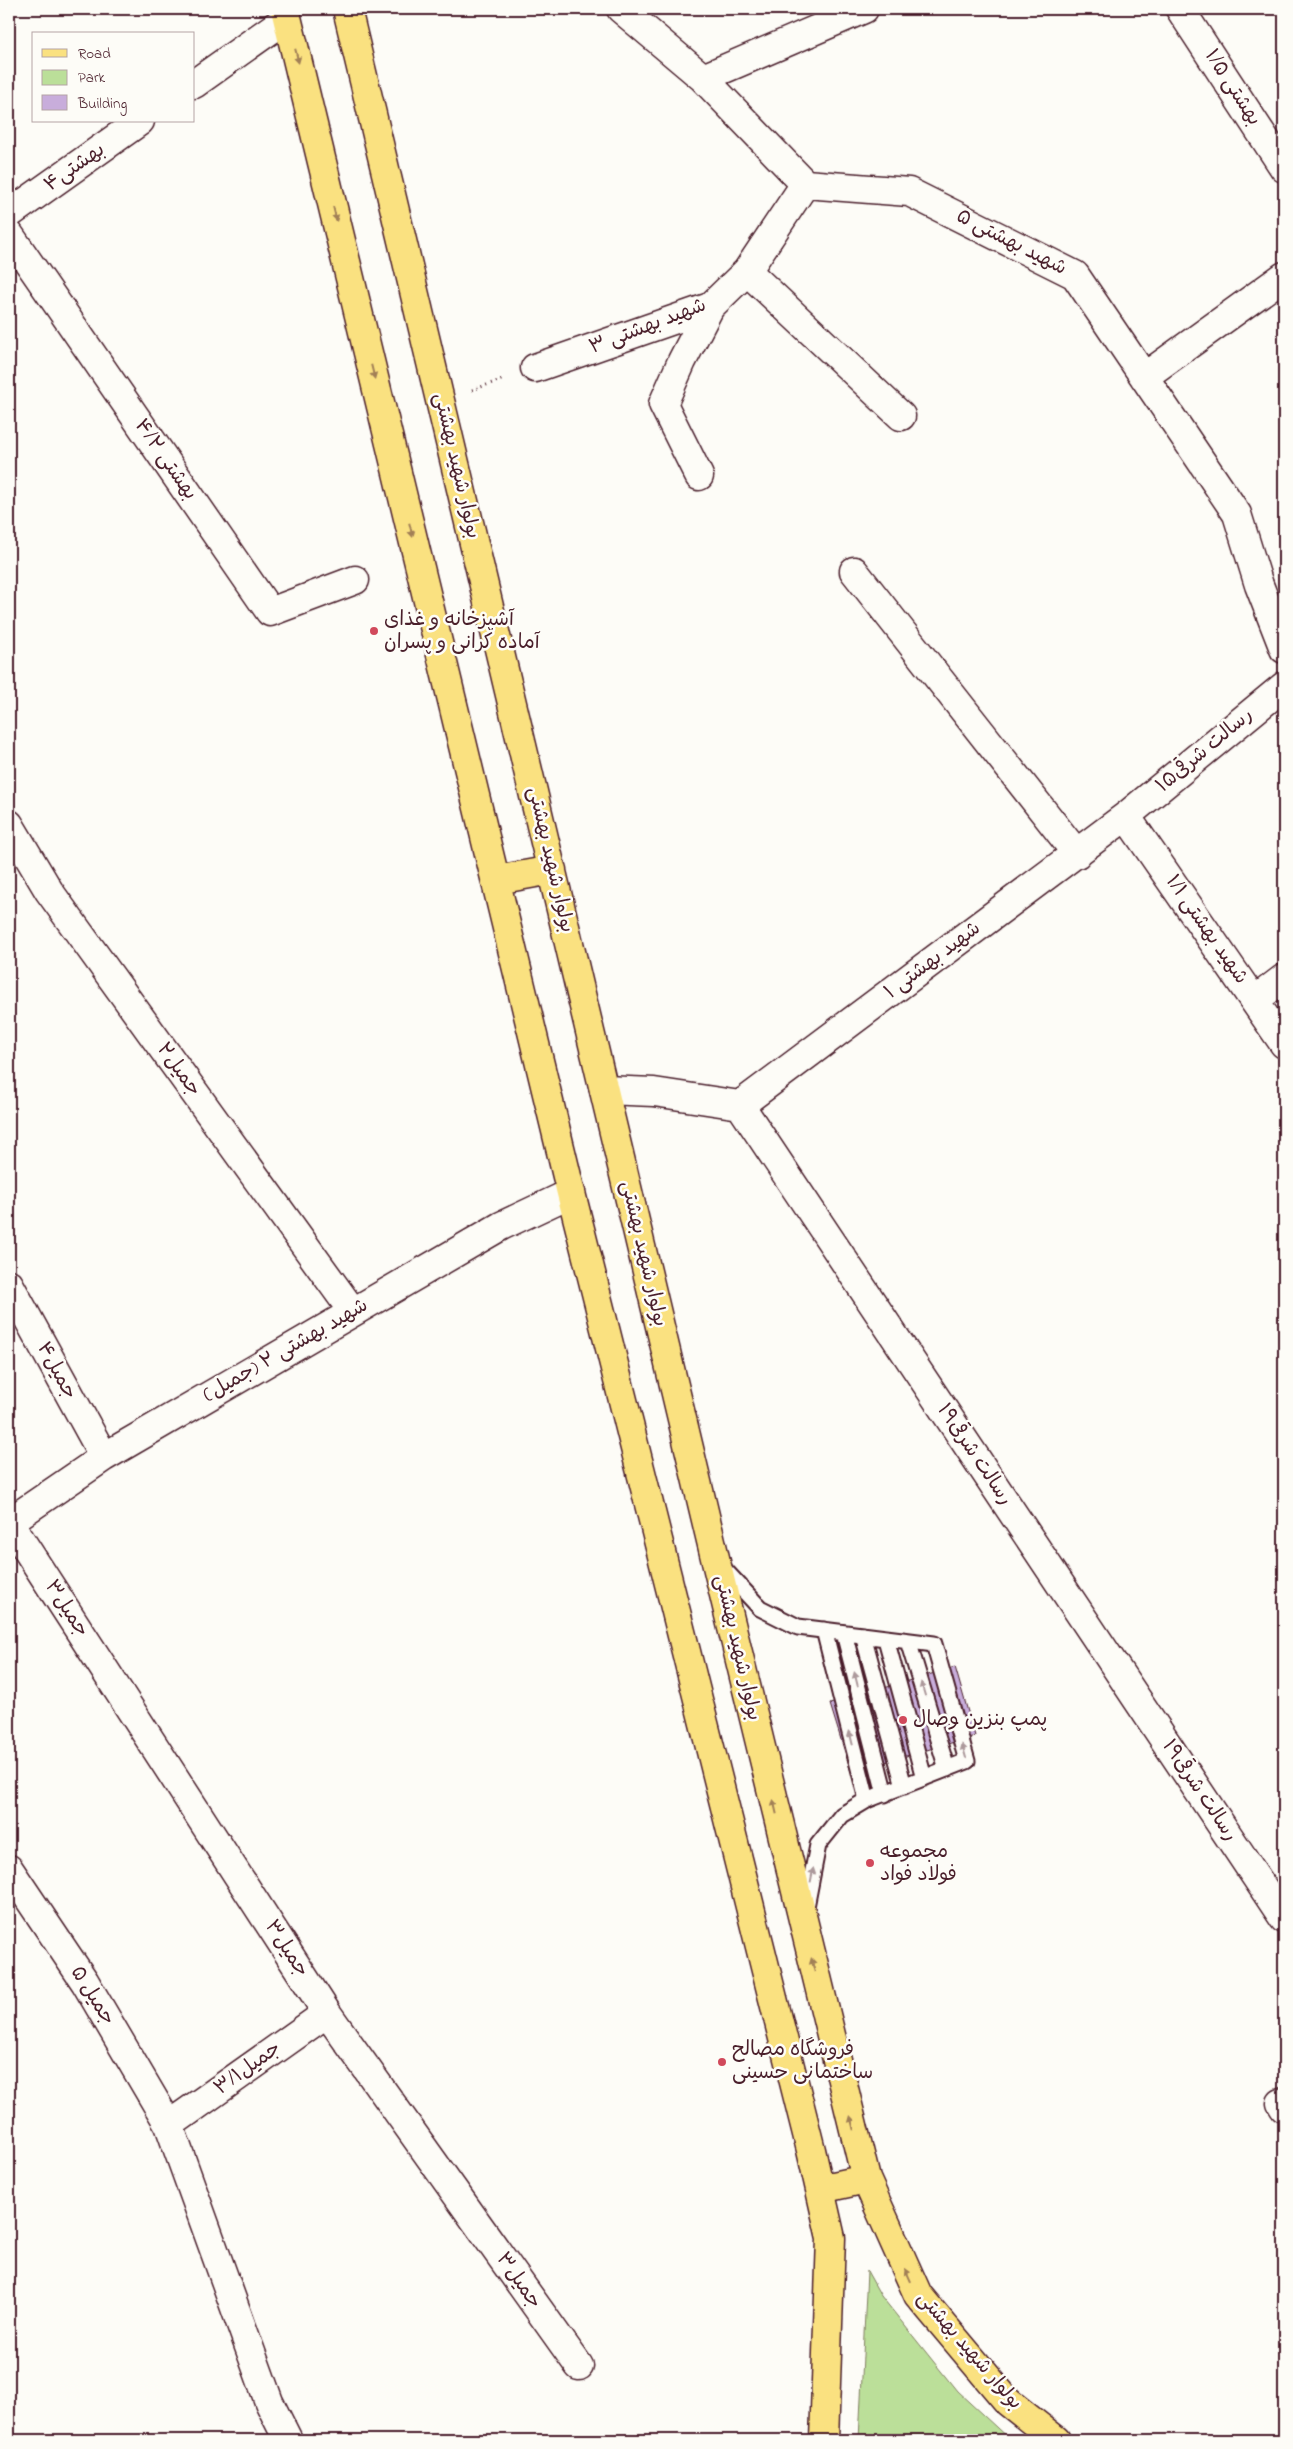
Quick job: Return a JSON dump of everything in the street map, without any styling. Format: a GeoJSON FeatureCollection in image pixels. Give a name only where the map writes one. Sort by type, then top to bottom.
{"type":"FeatureCollection","features":[{"type":"Feature","properties":{"kind":"main road","name":"بولوار شهید بهشتی"},"geometry":{"type":"LineString","coordinates":[[348,9],[716,1562],[866,2179],[918,2295],[1008,2402],[1056,2440]]}},
{"type":"Feature","properties":{"kind":"main road"},"geometry":{"type":"LineString","coordinates":[[286,13],[571,1192],[832,2238],[824,2440]]}},
{"type":"Feature","properties":{"kind":"main road"},"geometry":{"type":"LineString","coordinates":[[496,880],[552,870]]}},
{"type":"Feature","properties":{"kind":"main road"},"geometry":{"type":"LineString","coordinates":[[820,2189],[866,2179]]}},
{"type":"Feature","properties":{"kind":"street"},"geometry":{"type":"LineString","coordinates":[[621,9],[703,78],[805,184]]}},
{"type":"Feature","properties":{"kind":"street"},"geometry":{"type":"LineString","coordinates":[[703,78],[864,9]]}},
{"type":"Feature","properties":{"kind":"street","name":"بهشتی ۱/۵"},"geometry":{"type":"LineString","coordinates":[[1180,9],[1284,168]]}},
{"type":"Feature","properties":{"kind":"street"},"geometry":{"type":"LineString","coordinates":[[195,83],[286,13]]}},
{"type":"Feature","properties":{"kind":"street","name":"بهشتی۴"},"geometry":{"type":"LineString","coordinates":[[9,214],[139,122]]}},
{"type":"Feature","properties":{"kind":"street","name":"شهید بهشتی ۳"},"geometry":{"type":"LineString","coordinates":[[535,368],[710,307],[747,272],[805,184]]}},
{"type":"Feature","properties":{"kind":"street","name":"شهید بهشتی ۵"},"geometry":{"type":"LineString","coordinates":[[805,184],[910,192],[1075,275],[1237,514],[1259,585],[1284,649]]}},
{"type":"Feature","properties":{"kind":"street","name":"بهشتی ۴/۲"},"geometry":{"type":"LineString","coordinates":[[9,234],[270,612],[355,580]]}},
{"type":"Feature","properties":{"kind":"street"},"geometry":{"type":"LineString","coordinates":[[747,272],[901,416]]}},
{"type":"Feature","properties":{"kind":"street"},"geometry":{"type":"LineString","coordinates":[[1144,377],[1284,276]]}},
{"type":"Feature","properties":{"kind":"street"},"geometry":{"type":"LineString","coordinates":[[699,476],[663,404],[682,361],[710,307]]}},
{"type":"Feature","properties":{"kind":"street"},"geometry":{"type":"LineString","coordinates":[[854,570],[1076,854]]}},
{"type":"Feature","properties":{"kind":"street","name":"رسالت شرقی۱۵"},"geometry":{"type":"LineString","coordinates":[[1126,816],[1284,686]]}},
{"type":"Feature","properties":{"kind":"street","name":"شهید بهشتی ۱"},"geometry":{"type":"LineString","coordinates":[[740,1104],[1126,816]]}},
{"type":"Feature","properties":{"kind":"street","name":"شهید بهشتی ۱/۱"},"geometry":{"type":"LineString","coordinates":[[1126,816],[1284,1044]]}},
{"type":"Feature","properties":{"kind":"street","name":"جمیل۲"},"geometry":{"type":"LineString","coordinates":[[9,824],[49,891],[353,1312]]}},
{"type":"Feature","properties":{"kind":"street"},"geometry":{"type":"LineString","coordinates":[[1255,1000],[1284,978]]}},
{"type":"Feature","properties":{"kind":"street"},"geometry":{"type":"LineString","coordinates":[[604,1090],[654,1092],[740,1104]]}},
{"type":"Feature","properties":{"kind":"street","name":"رسالت شرقی۱۹"},"geometry":{"type":"LineString","coordinates":[[740,1104],[1284,1919]]}},
{"type":"Feature","properties":{"kind":"street","name":"شهید بهشتی ۲ (جمیل)"},"geometry":{"type":"LineString","coordinates":[[9,1522],[104,1458],[501,1226],[571,1192]]}},
{"type":"Feature","properties":{"kind":"street","name":"جمیل۴"},"geometry":{"type":"LineString","coordinates":[[9,1284],[104,1458]]}},
{"type":"Feature","properties":{"kind":"street","name":"جمیل۳"},"geometry":{"type":"LineString","coordinates":[[9,1522],[328,2012],[579,2366]]}},
{"type":"Feature","properties":{"kind":"street","name":"جمیل ۵"},"geometry":{"type":"LineString","coordinates":[[9,1869],[85,1982],[169,2126],[269,2402],[288,2440]]}},
{"type":"Feature","properties":{"kind":"street","name":"جمیل۳/۱"},"geometry":{"type":"LineString","coordinates":[[169,2126],[328,2012]]}},
{"type":"Feature","properties":{"kind":"lane"},"geometry":{"type":"LineString","coordinates":[[716,1562],[760,1608],[798,1627],[934,1644],[967,1761],[866,1800],[842,1815],[818,1845],[803,1923]]}},
{"type":"Feature","properties":{"kind":"lane"},"geometry":{"type":"LineString","coordinates":[[824,1630],[866,1800]]}},
{"type":"Feature","properties":{"kind":"lane"},"geometry":{"type":"LineString","coordinates":[[844,1633],[885,1794]]}},
{"type":"Feature","properties":{"kind":"lane"},"geometry":{"type":"LineString","coordinates":[[863,1636],[904,1786]]}},
{"type":"Feature","properties":{"kind":"lane"},"geometry":{"type":"LineString","coordinates":[[886,1638],[924,1778]]}},
{"type":"Feature","properties":{"kind":"lane"},"geometry":{"type":"LineString","coordinates":[[908,1641],[948,1769]]}},
{"type":"Feature","properties":{"kind":"path"},"geometry":{"type":"LineString","coordinates":[[441,401],[535,368]]}},
{"type":"Feature","properties":{"kind":"green space"},"geometry":{"type":"Polygon","coordinates":[[[867,2271],[881,2296],[957,2391],[1010,2440],[859,2440],[867,2271]]]}},
{"type":"Feature","properties":{"kind":"building","name":"پمپ بنزین وصال"},"geometry":{"type":"Polygon","coordinates":[[[955,1667],[975,1736],[851,1772],[830,1704],[955,1667]]]}},
{"type":"Feature","properties":{"kind":"place","name":"آشپزخانه و غذای آماده کرانی و پسران"},"geometry":{"type":"Point","coordinates":[374,631]}},
{"type":"Feature","properties":{"kind":"place","name":"پمپ بنزین وصال"},"geometry":{"type":"Point","coordinates":[903,1720]}},
{"type":"Feature","properties":{"kind":"place","name":"مجموعه فولاد فواد"},"geometry":{"type":"Point","coordinates":[870,1863]}},
{"type":"Feature","properties":{"kind":"place","name":"فروشگاه مصالح ساختمانی حسینی"},"geometry":{"type":"Point","coordinates":[722,2062]}}]}
